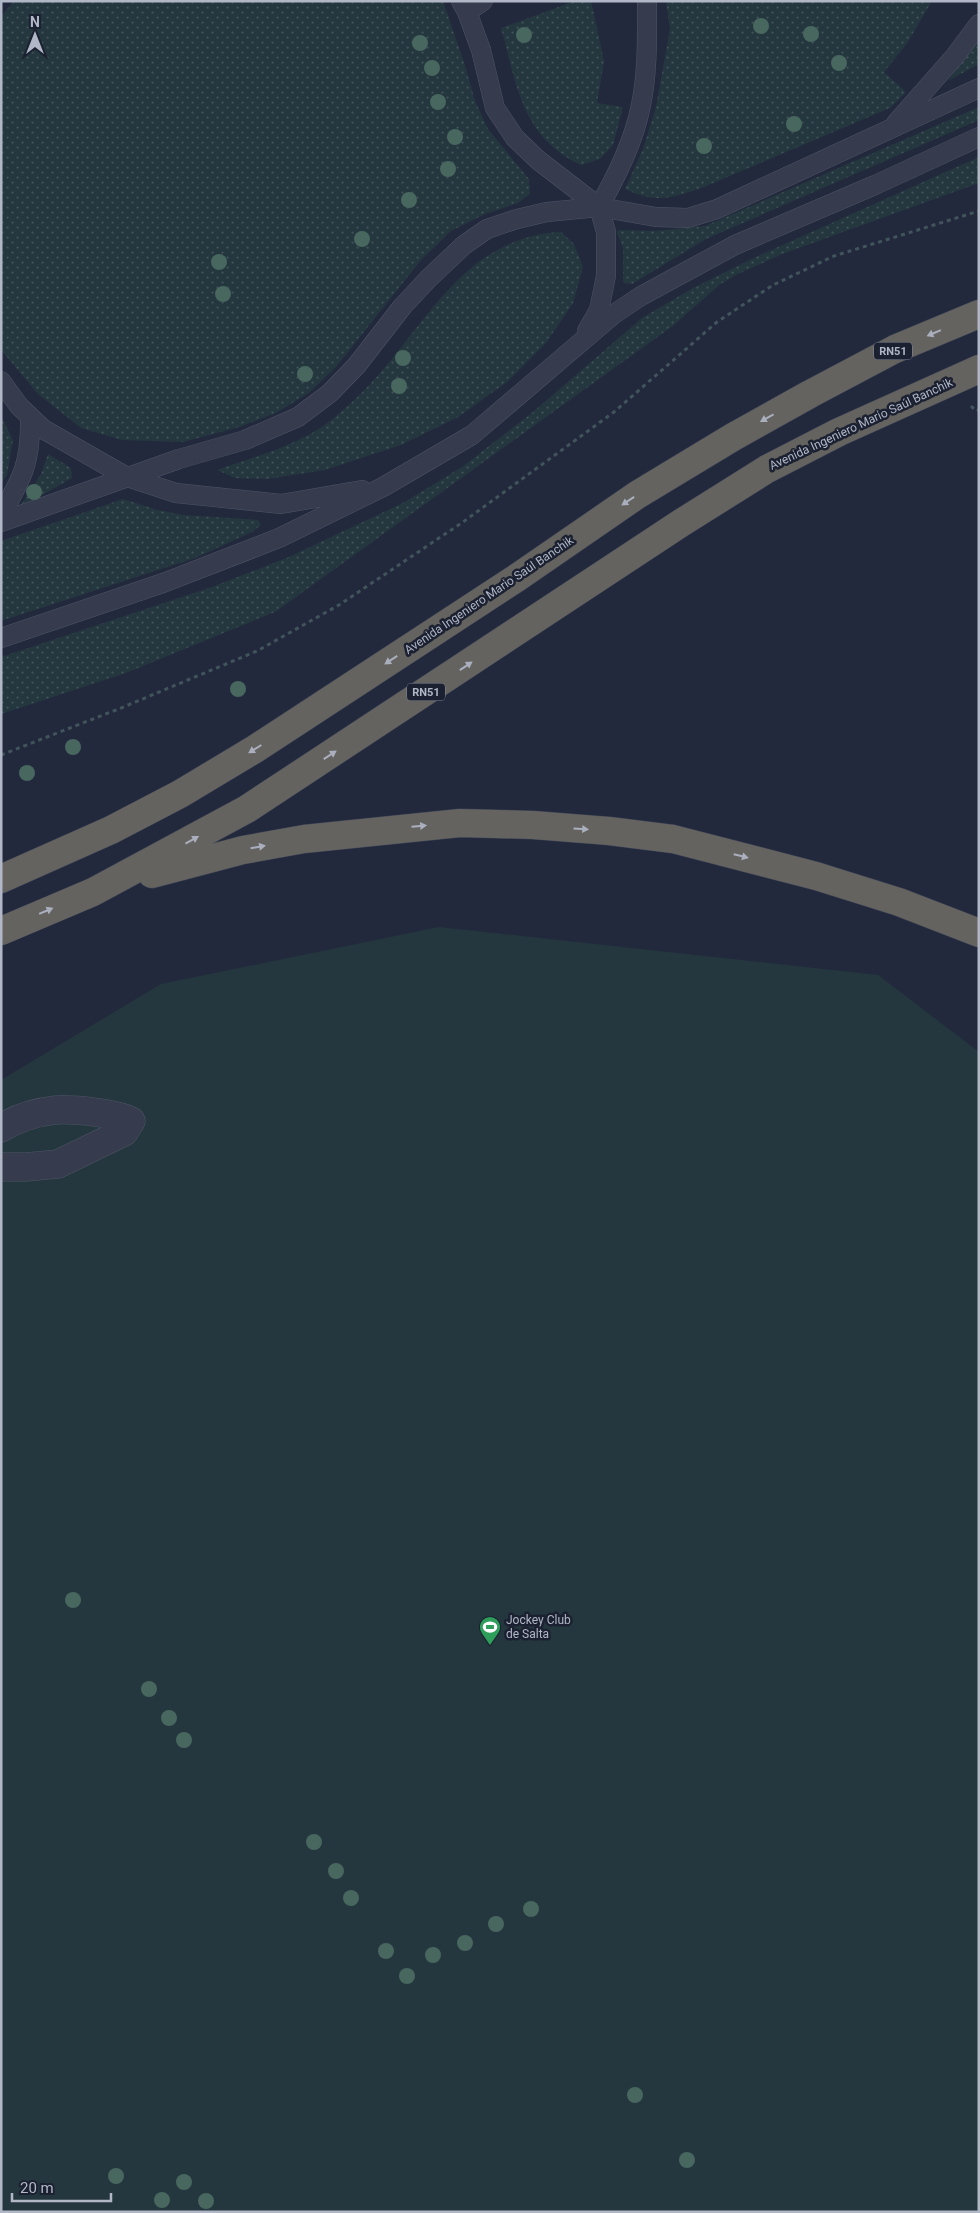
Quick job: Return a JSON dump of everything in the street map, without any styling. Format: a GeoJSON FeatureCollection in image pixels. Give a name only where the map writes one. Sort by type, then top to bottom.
{"type":"FeatureCollection","features":[{"type":"Feature","properties":{"kind":"highway","name":"Avenida Ingeniero Mario Saúl Banchik"},"geometry":{"type":"LineString","coordinates":[[1,879],[111,830],[189,789],[255,749],[469,609],[637,495],[733,437],[895,350],[979,314]]}},
{"type":"Feature","properties":{"kind":"highway","name":"Avenida Ingeniero Mario Saúl Banchik"},"geometry":{"type":"LineString","coordinates":[[1,930],[92,892],[247,809],[681,523],[767,469],[839,432],[979,369]]}},
{"type":"Feature","properties":{"kind":"highway"},"geometry":{"type":"LineString","coordinates":[[92,892],[243,850],[304,839],[460,823],[533,826],[609,831],[673,839],[782,867],[899,902],[979,933]]}},
{"type":"Feature","properties":{"kind":"street"},"geometry":{"type":"LineString","coordinates":[[1,1128],[15,1119],[56,1110],[120,1116],[132,1121],[124,1132],[58,1164],[1,1167]]}},
{"type":"Feature","properties":{"kind":"lane"},"geometry":{"type":"LineString","coordinates":[[483,1],[464,7],[481,50],[496,108],[516,138],[538,160],[599,207],[606,232],[606,276],[599,310],[581,343]]}},
{"type":"Feature","properties":{"kind":"lane"},"geometry":{"type":"LineString","coordinates":[[599,207],[618,172],[641,105],[646,70],[647,1]]}},
{"type":"Feature","properties":{"kind":"lane"},"geometry":{"type":"LineString","coordinates":[[891,128],[955,56],[979,24]]}},
{"type":"Feature","properties":{"kind":"lane"},"geometry":{"type":"LineString","coordinates":[[1,522],[179,459],[245,440],[298,417],[330,393],[357,365],[402,307],[428,279],[464,245],[487,229],[547,212],[599,207],[656,216],[688,218],[717,209],[979,88]]}},
{"type":"Feature","properties":{"kind":"lane"},"geometry":{"type":"LineString","coordinates":[[1,638],[164,583],[279,538],[383,487],[472,435],[614,314],[641,296],[735,245],[875,185],[979,137]]}},
{"type":"Feature","properties":{"kind":"lane"},"geometry":{"type":"LineString","coordinates":[[1,381],[19,406],[43,429],[128,477],[176,493],[281,504],[383,487]]}},
{"type":"Feature","properties":{"kind":"lane"},"geometry":{"type":"LineString","coordinates":[[1,515],[17,488],[25,468],[31,446],[30,417]]}},
{"type":"Feature","properties":{"kind":"path"},"geometry":{"type":"LineString","coordinates":[[1,754],[121,708],[257,651],[339,605],[463,522],[614,412],[717,322],[773,285],[834,256],[979,211]]}},
{"type":"Feature","properties":{"kind":"shaded area"},"geometry":{"type":"Polygon","coordinates":[[[14,1],[443,1],[475,101],[488,129],[529,179],[530,194],[518,203],[485,214],[451,231],[421,260],[336,367],[310,392],[276,413],[236,428],[183,442],[122,440],[81,428],[38,394],[1,350],[1,16],[14,1]]]}},
{"type":"Feature","properties":{"kind":"shaded area"},"geometry":{"type":"Polygon","coordinates":[[[575,1],[591,1],[604,61],[597,103],[623,107],[613,145],[600,159],[581,165],[561,153],[545,140],[524,107],[501,28],[575,1]]]}},
{"type":"Feature","properties":{"kind":"shaded area"},"geometry":{"type":"Polygon","coordinates":[[[666,1],[932,1],[906,45],[884,72],[906,92],[890,108],[699,189],[670,197],[654,198],[625,189],[643,149],[656,107],[670,29],[666,1]]]}},
{"type":"Feature","properties":{"kind":"shaded area"},"geometry":{"type":"Polygon","coordinates":[[[979,37],[979,64],[948,81],[979,37]]]}},
{"type":"Feature","properties":{"kind":"shaded area"},"geometry":{"type":"Polygon","coordinates":[[[979,107],[979,120],[706,239],[632,284],[624,283],[623,247],[617,233],[618,230],[655,231],[705,226],[979,107]]]}},
{"type":"Feature","properties":{"kind":"shaded area"},"geometry":{"type":"Polygon","coordinates":[[[979,157],[979,183],[782,254],[719,285],[674,325],[275,612],[126,673],[1,714],[1,657],[212,587],[289,557],[403,503],[462,467],[533,412],[642,318],[693,288],[758,256],[979,157]]]}},
{"type":"Feature","properties":{"kind":"shaded area"},"geometry":{"type":"Polygon","coordinates":[[[561,232],[574,244],[583,267],[573,303],[546,343],[507,382],[458,417],[401,445],[325,470],[267,479],[235,478],[217,470],[283,447],[324,425],[352,402],[376,377],[443,296],[467,272],[494,252],[525,238],[561,232]]]}},
{"type":"Feature","properties":{"kind":"shaded area"},"geometry":{"type":"Polygon","coordinates":[[[1,416],[13,440],[7,475],[1,484],[1,416]]]}},
{"type":"Feature","properties":{"kind":"shaded area"},"geometry":{"type":"Polygon","coordinates":[[[48,454],[71,468],[72,478],[19,508],[41,474],[48,454]]]}},
{"type":"Feature","properties":{"kind":"shaded area"},"geometry":{"type":"Polygon","coordinates":[[[123,499],[158,510],[183,515],[258,520],[261,525],[252,532],[195,558],[1,621],[1,541],[123,499]]]}},
{"type":"Feature","properties":{"kind":"shaded area","name":"Jockey Club de Salta"},"geometry":{"type":"Polygon","coordinates":[[[439,927],[878,975],[979,1052],[979,2212],[1,2212],[1,1080],[161,984],[439,927]]]}},
{"type":"Feature","properties":{"kind":"place","name":"Jockey Club de Salta"},"geometry":{"type":"Point","coordinates":[490,1646]}}]}
